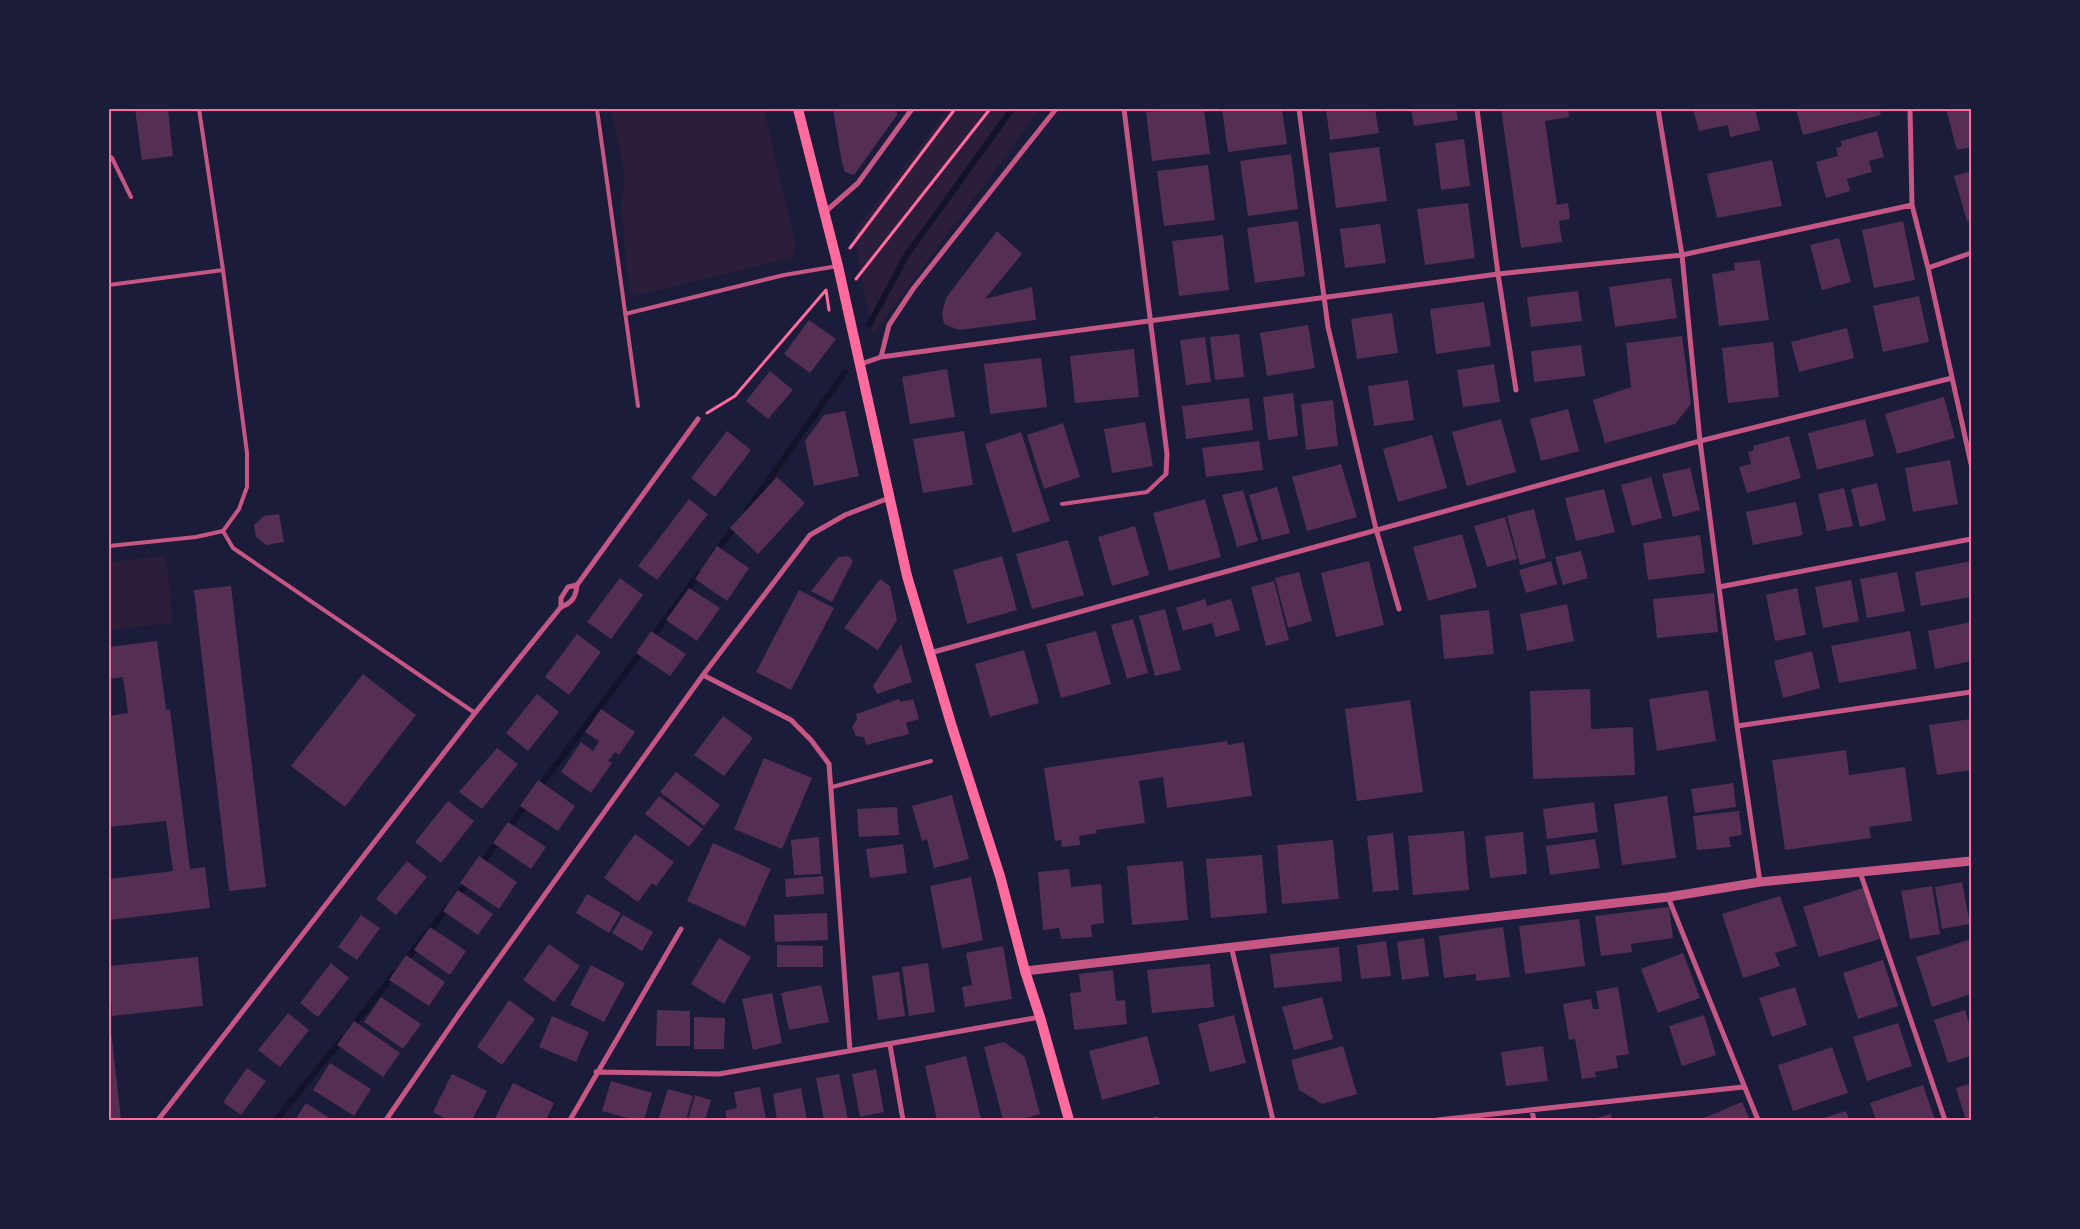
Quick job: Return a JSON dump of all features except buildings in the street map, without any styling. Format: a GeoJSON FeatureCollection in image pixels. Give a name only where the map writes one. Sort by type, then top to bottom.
{"type":"FeatureCollection","features":[{"type":"Feature","properties":{"kind":"main road"},"geometry":{"type":"LineString","coordinates":[[798,109],[825,212],[861,364],[907,576],[1000,876],[1025,971],[1069,1120]]}},
{"type":"Feature","properties":{"kind":"street"},"geometry":{"type":"LineString","coordinates":[[825,212],[858,183],[912,109]]}},
{"type":"Feature","properties":{"kind":"street"},"geometry":{"type":"LineString","coordinates":[[881,357],[889,326],[912,289],[1056,109]]}},
{"type":"Feature","properties":{"kind":"street"},"geometry":{"type":"LineString","coordinates":[[1124,109],[1167,454],[1166,474]]}},
{"type":"Feature","properties":{"kind":"street"},"geometry":{"type":"LineString","coordinates":[[1299,109],[1328,327],[1376,529],[1399,609]]}},
{"type":"Feature","properties":{"kind":"street"},"geometry":{"type":"LineString","coordinates":[[1477,109],[1498,274],[1516,390]]}},
{"type":"Feature","properties":{"kind":"street"},"geometry":{"type":"LineString","coordinates":[[1658,109],[1682,255],[1700,441],[1737,726],[1760,882]]}},
{"type":"Feature","properties":{"kind":"street"},"geometry":{"type":"LineString","coordinates":[[1910,109],[1912,205],[1952,378],[1970,446],[1971,464]]}},
{"type":"Feature","properties":{"kind":"street"},"geometry":{"type":"LineString","coordinates":[[861,364],[881,357],[1325,296],[1498,274],[1682,255],[1912,205]]}},
{"type":"Feature","properties":{"kind":"street"},"geometry":{"type":"LineString","coordinates":[[1928,268],[1971,253]]}},
{"type":"Feature","properties":{"kind":"street"},"geometry":{"type":"LineString","coordinates":[[930,653],[1700,441],[1952,378]]}},
{"type":"Feature","properties":{"kind":"street"},"geometry":{"type":"LineString","coordinates":[[158,1120],[475,713],[561,607],[569,604],[576,595],[577,585],[698,419]]}},
{"type":"Feature","properties":{"kind":"street"},"geometry":{"type":"LineString","coordinates":[[386,1120],[460,1011],[704,675],[810,535],[845,515],[889,498]]}},
{"type":"Feature","properties":{"kind":"street"},"geometry":{"type":"LineString","coordinates":[[1719,587],[1971,538]]}},
{"type":"Feature","properties":{"kind":"street"},"geometry":{"type":"LineString","coordinates":[[561,607],[561,598],[568,587],[577,585]]}},
{"type":"Feature","properties":{"kind":"street"},"geometry":{"type":"LineString","coordinates":[[704,675],[791,720],[811,740],[829,764],[850,1051]]}},
{"type":"Feature","properties":{"kind":"street"},"geometry":{"type":"LineString","coordinates":[[1737,726],[1971,692]]}},
{"type":"Feature","properties":{"kind":"street"},"geometry":{"type":"LineString","coordinates":[[1025,971],[1668,897],[1760,882],[1971,861]]}},
{"type":"Feature","properties":{"kind":"street"},"geometry":{"type":"LineString","coordinates":[[1860,872],[1945,1120]]}},
{"type":"Feature","properties":{"kind":"street"},"geometry":{"type":"LineString","coordinates":[[1668,897],[1743,1087],[1758,1120]]}},
{"type":"Feature","properties":{"kind":"street"},"geometry":{"type":"LineString","coordinates":[[570,1120],[596,1072],[681,930]]}},
{"type":"Feature","properties":{"kind":"street"},"geometry":{"type":"LineString","coordinates":[[1231,946],[1273,1120]]}},
{"type":"Feature","properties":{"kind":"street"},"geometry":{"type":"LineString","coordinates":[[596,1072],[719,1074],[1040,1017]]}},
{"type":"Feature","properties":{"kind":"street"},"geometry":{"type":"LineString","coordinates":[[890,1045],[903,1120]]}},
{"type":"Feature","properties":{"kind":"street"},"geometry":{"type":"LineString","coordinates":[[1438,1120],[1743,1087]]}},
{"type":"Feature","properties":{"kind":"street"},"geometry":{"type":"LineString","coordinates":[[1532,1111],[1534,1120]]}},
{"type":"Feature","properties":{"kind":"lane"},"geometry":{"type":"LineString","coordinates":[[109,546],[196,537],[223,531],[239,509],[247,488],[247,454],[223,270],[199,109]]}},
{"type":"Feature","properties":{"kind":"lane"},"geometry":{"type":"LineString","coordinates":[[597,109],[638,406]]}},
{"type":"Feature","properties":{"kind":"lane"},"geometry":{"type":"LineString","coordinates":[[109,156],[112,158],[131,197]]}},
{"type":"Feature","properties":{"kind":"lane"},"geometry":{"type":"LineString","coordinates":[[625,314],[784,275],[838,266]]}},
{"type":"Feature","properties":{"kind":"lane"},"geometry":{"type":"LineString","coordinates":[[109,285],[223,270]]}},
{"type":"Feature","properties":{"kind":"lane"},"geometry":{"type":"LineString","coordinates":[[1062,504],[1147,492],[1166,474]]}},
{"type":"Feature","properties":{"kind":"lane"},"geometry":{"type":"LineString","coordinates":[[223,531],[233,548],[475,713]]}},
{"type":"Feature","properties":{"kind":"lane"},"geometry":{"type":"LineString","coordinates":[[832,787],[931,762]]}},
{"type":"Feature","properties":{"kind":"path"},"geometry":{"type":"LineString","coordinates":[[850,247],[955,109]]}},
{"type":"Feature","properties":{"kind":"path"},"geometry":{"type":"LineString","coordinates":[[858,286],[856,278],[990,109]]}},
{"type":"Feature","properties":{"kind":"path"},"geometry":{"type":"LineString","coordinates":[[698,419],[735,396],[826,290],[829,310]]}},
{"type":"Feature","properties":{"kind":"shaded area"},"geometry":{"type":"Polygon","coordinates":[[[611,109],[764,109],[795,243],[793,258],[633,296],[627,274],[621,202],[624,189],[623,166],[611,109]]]}},
{"type":"Feature","properties":{"kind":"shaded area"},"geometry":{"type":"Polygon","coordinates":[[[948,109],[1040,109],[872,336],[854,232],[948,109]]]}},
{"type":"Feature","properties":{"kind":"shaded area"},"geometry":{"type":"Polygon","coordinates":[[[166,556],[173,623],[109,630],[109,562],[166,556]]]}},
{"type":"Feature","properties":{"kind":"waterway"},"geometry":{"type":"LineString","coordinates":[[869,325],[906,256],[1012,109]]}},
{"type":"Feature","properties":{"kind":"waterway"},"geometry":{"type":"LineString","coordinates":[[746,512],[845,372]]}},
{"type":"Feature","properties":{"kind":"waterway"},"geometry":{"type":"LineString","coordinates":[[714,554],[737,524]]}},
{"type":"Feature","properties":{"kind":"waterway"},"geometry":{"type":"LineString","coordinates":[[650,640],[699,574]]}},
{"type":"Feature","properties":{"kind":"waterway"},"geometry":{"type":"LineString","coordinates":[[537,790],[644,648]]}},
{"type":"Feature","properties":{"kind":"waterway"},"geometry":{"type":"LineString","coordinates":[[507,830],[528,802]]}},
{"type":"Feature","properties":{"kind":"waterway"},"geometry":{"type":"LineString","coordinates":[[480,866],[499,840]]}},
{"type":"Feature","properties":{"kind":"waterway"},"geometry":{"type":"LineString","coordinates":[[456,898],[469,880]]}},
{"type":"Feature","properties":{"kind":"waterway"},"geometry":{"type":"LineString","coordinates":[[404,962],[450,905]]}},
{"type":"Feature","properties":{"kind":"waterway"},"geometry":{"type":"LineString","coordinates":[[351,1028],[395,973]]}},
{"type":"Feature","properties":{"kind":"waterway"},"geometry":{"type":"LineString","coordinates":[[276,1120],[343,1038]]}}]}
